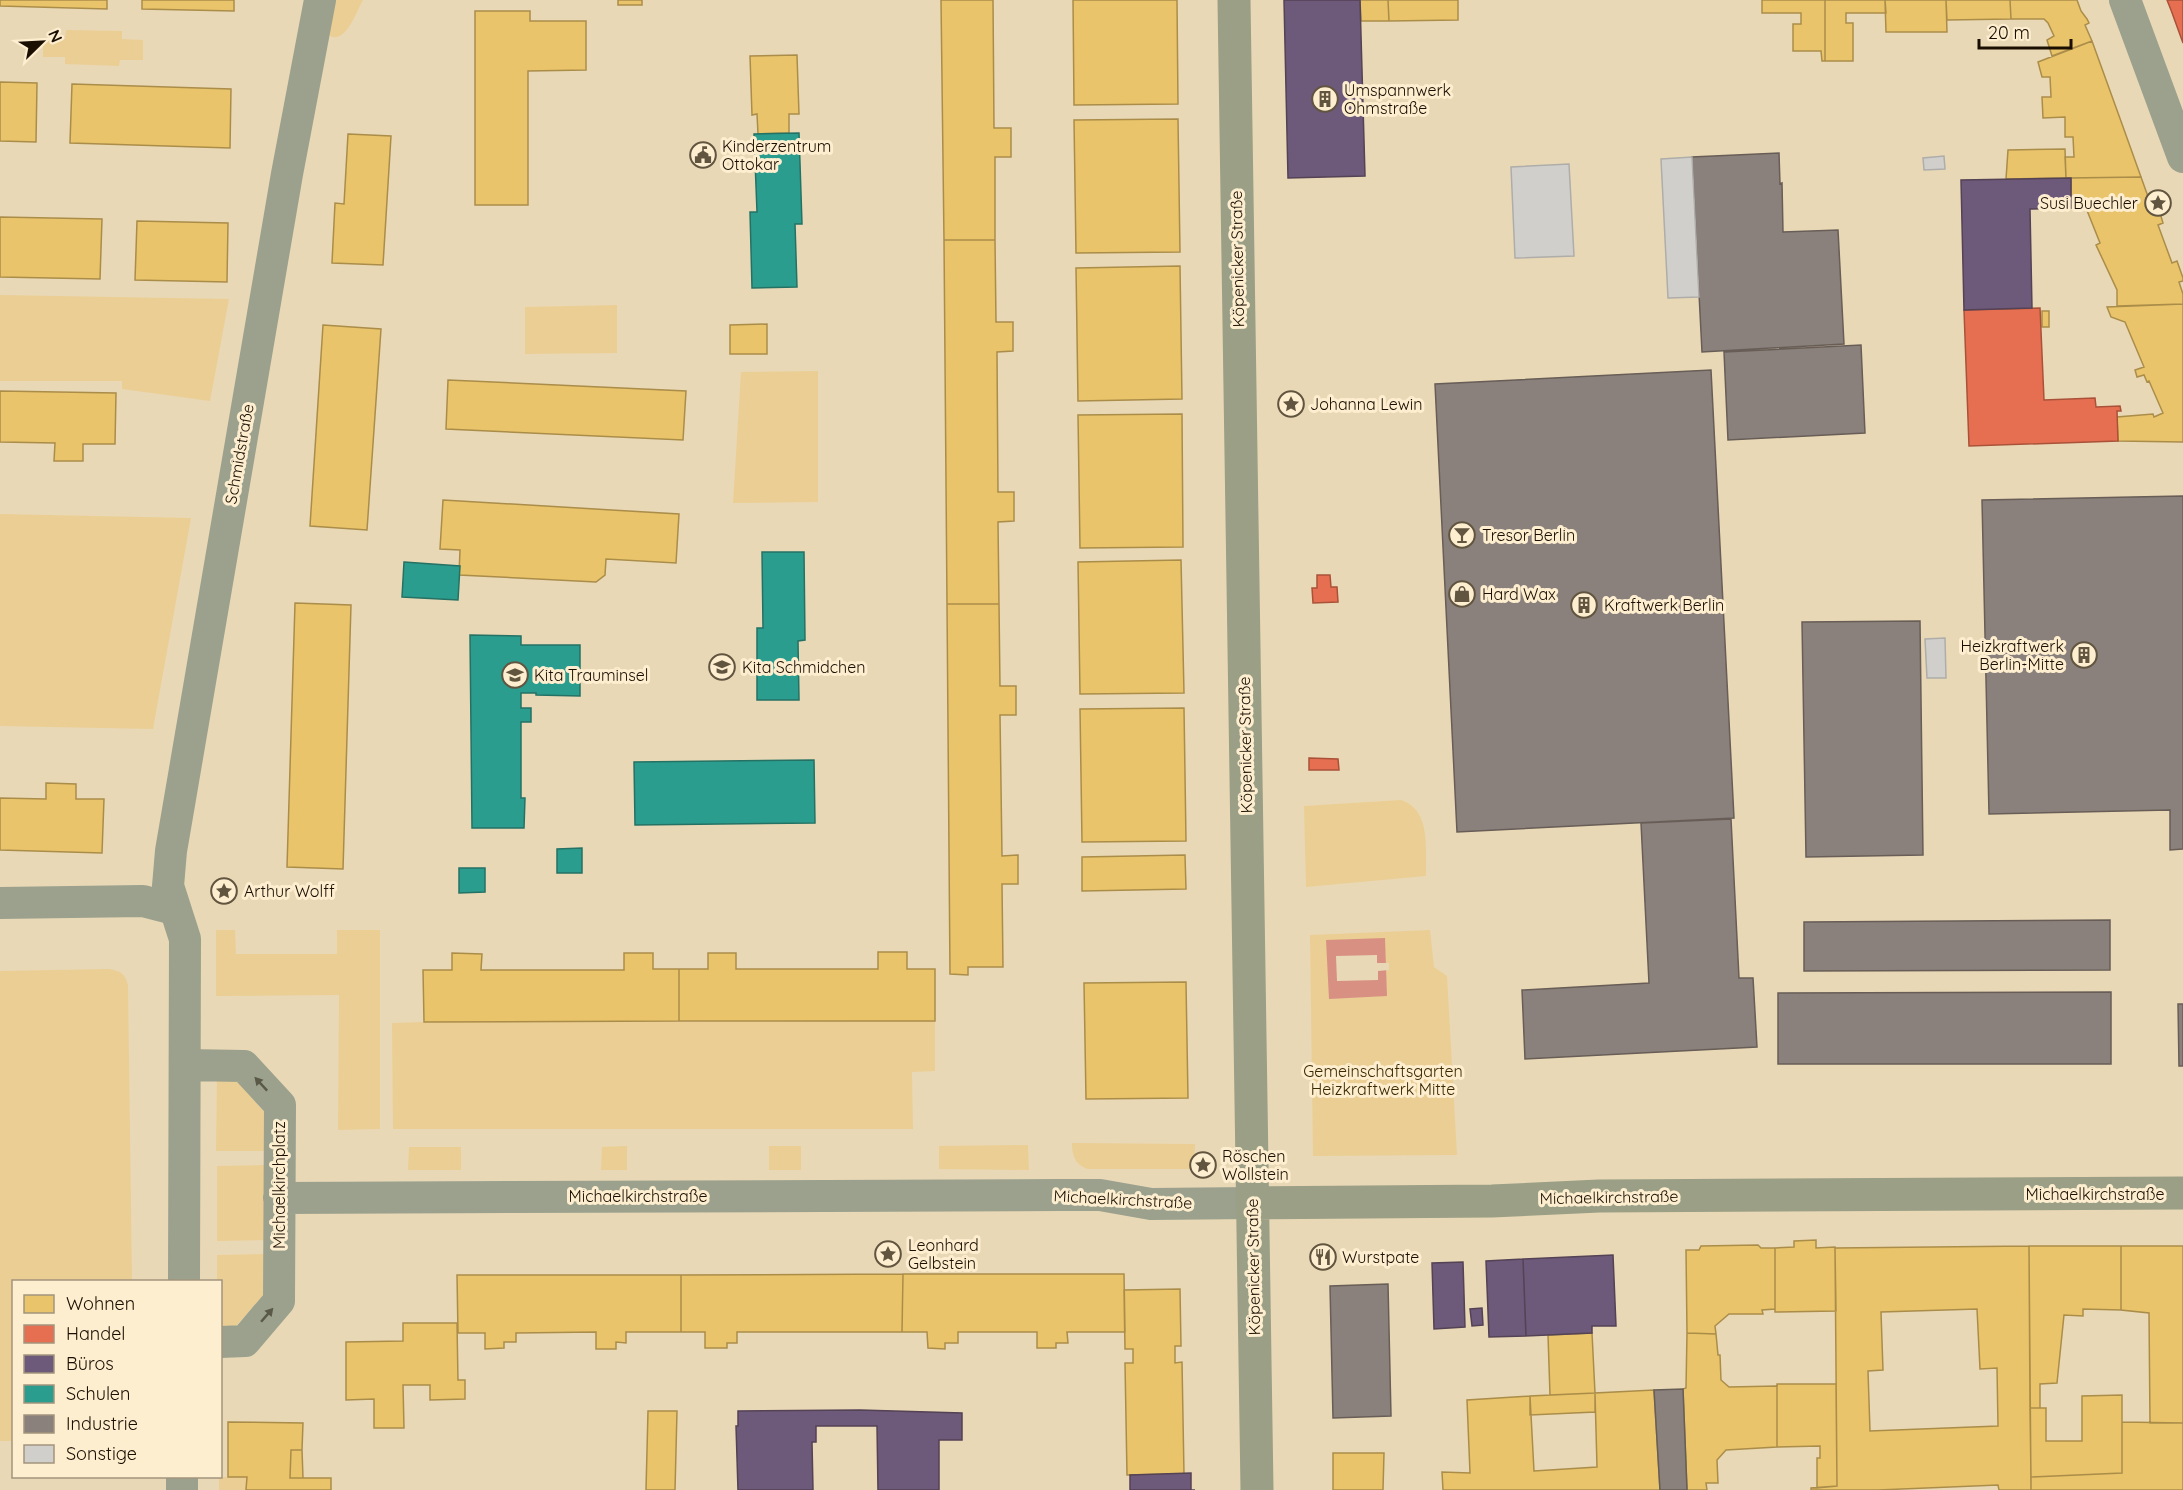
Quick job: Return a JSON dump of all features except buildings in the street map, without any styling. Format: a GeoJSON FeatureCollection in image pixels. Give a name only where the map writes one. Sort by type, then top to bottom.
{"type":"FeatureCollection","features":[{"type":"Feature","properties":{"kind":"main road","name":"Köpenicker Straße"},"geometry":{"type":"LineString","coordinates":[[1234,0],[1257,1490]]}},
{"type":"Feature","properties":{"kind":"main road","name":"Michaelkirchstraße"},"geometry":{"type":"LineString","coordinates":[[1252,1203],[1492,1201],[1599,1196],[2183,1193]]}},
{"type":"Feature","properties":{"kind":"street","name":"Schmidstraße"},"geometry":{"type":"LineString","coordinates":[[174,909],[168,886],[177,810],[287,174],[320,0]]}},
{"type":"Feature","properties":{"kind":"street"},"geometry":{"type":"LineString","coordinates":[[2125,0],[2183,156]]}},
{"type":"Feature","properties":{"kind":"street"},"geometry":{"type":"LineString","coordinates":[[0,903],[143,901],[174,909],[185,939],[184,1280]]}},
{"type":"Feature","properties":{"kind":"street","name":"Michaelkirchplatz"},"geometry":{"type":"LineString","coordinates":[[186,1065],[244,1066],[280,1105],[279,1301],[245,1341],[222,1342]]}},
{"type":"Feature","properties":{"kind":"street","name":"Michaelkirchstraße"},"geometry":{"type":"LineString","coordinates":[[279,1198],[1100,1195],[1151,1204],[1252,1203]]}},
{"type":"Feature","properties":{"kind":"green space"},"geometry":{"type":"Polygon","coordinates":[[[330,0],[363,0],[349,27],[344,33],[333,37],[327,34],[330,0]]]}},
{"type":"Feature","properties":{"kind":"green space"},"geometry":{"type":"Polygon","coordinates":[[[66,30],[122,31],[122,39],[143,40],[143,60],[120,60],[119,66],[65,64],[65,57],[43,57],[43,38],[65,39],[66,30]]]}},
{"type":"Feature","properties":{"kind":"green space"},"geometry":{"type":"Polygon","coordinates":[[[0,295],[229,299],[210,401],[122,389],[122,381],[0,381],[0,295]]]}},
{"type":"Feature","properties":{"kind":"green space"},"geometry":{"type":"Polygon","coordinates":[[[617,305],[617,353],[525,354],[525,307],[617,305]]]}},
{"type":"Feature","properties":{"kind":"green space"},"geometry":{"type":"Polygon","coordinates":[[[818,371],[818,502],[733,503],[741,372],[818,371]]]}},
{"type":"Feature","properties":{"kind":"green space"},"geometry":{"type":"Polygon","coordinates":[[[0,514],[191,518],[153,729],[0,726],[0,514]]]}},
{"type":"Feature","properties":{"kind":"green space"},"geometry":{"type":"Polygon","coordinates":[[[1401,800],[1418,812],[1422,822],[1426,843],[1426,876],[1306,887],[1304,806],[1401,800]]]}},
{"type":"Feature","properties":{"kind":"green space"},"geometry":{"type":"Polygon","coordinates":[[[216,930],[235,930],[236,954],[337,954],[337,930],[380,930],[380,1129],[338,1130],[339,995],[216,996],[216,930]]]}},
{"type":"Feature","properties":{"kind":"green space","name":"Gemeinschaftsgarten Heizkraftwerk Mitte"},"geometry":{"type":"Polygon","coordinates":[[[1430,930],[1434,967],[1447,976],[1457,1155],[1313,1156],[1310,935],[1430,930]]]}},
{"type":"Feature","properties":{"kind":"green space"},"geometry":{"type":"Polygon","coordinates":[[[109,969],[122,973],[128,985],[132,1280],[12,1280],[12,1441],[0,1441],[0,971],[109,969]]]}},
{"type":"Feature","properties":{"kind":"green space"},"geometry":{"type":"Polygon","coordinates":[[[935,1021],[935,1071],[912,1072],[913,1129],[393,1129],[392,1023],[935,1021]]]}},
{"type":"Feature","properties":{"kind":"green space"},"geometry":{"type":"Polygon","coordinates":[[[217,1079],[235,1079],[265,1113],[265,1151],[216,1151],[217,1079]]]}},
{"type":"Feature","properties":{"kind":"green space"},"geometry":{"type":"Polygon","coordinates":[[[1072,1143],[1195,1144],[1194,1169],[1088,1169],[1075,1159],[1072,1143]]]}},
{"type":"Feature","properties":{"kind":"green space"},"geometry":{"type":"Polygon","coordinates":[[[1028,1145],[1029,1170],[939,1169],[939,1146],[1028,1145]]]}},
{"type":"Feature","properties":{"kind":"green space"},"geometry":{"type":"Polygon","coordinates":[[[627,1146],[627,1170],[601,1170],[602,1147],[627,1146]]]}},
{"type":"Feature","properties":{"kind":"green space"},"geometry":{"type":"Polygon","coordinates":[[[769,1146],[801,1146],[801,1170],[769,1170],[769,1146]]]}},
{"type":"Feature","properties":{"kind":"green space"},"geometry":{"type":"Polygon","coordinates":[[[409,1147],[461,1147],[461,1170],[408,1170],[409,1147]]]}},
{"type":"Feature","properties":{"kind":"green space"},"geometry":{"type":"Polygon","coordinates":[[[265,1165],[265,1240],[217,1241],[217,1166],[265,1165]]]}},
{"type":"Feature","properties":{"kind":"green space"},"geometry":{"type":"Polygon","coordinates":[[[265,1254],[265,1293],[236,1326],[222,1327],[222,1280],[217,1280],[217,1255],[265,1254]]]}},
{"type":"Feature","properties":{"kind":"green space"},"geometry":{"type":"Polygon","coordinates":[[[247,1477],[246,1490],[219,1490],[219,1478],[247,1477]]]}},
{"type":"Feature","properties":{"kind":"shaded area"},"geometry":{"type":"Polygon","coordinates":[[[1385,938],[1387,996],[1329,999],[1326,940],[1385,938]]]}},
{"type":"Feature","properties":{"kind":"pier"},"geometry":{"type":"Polygon","coordinates":[[[1377,955],[1377,963],[1389,963],[1389,970],[1378,971],[1378,980],[1337,981],[1336,956],[1377,955]]]}},
{"type":"Feature","properties":{"kind":"place","name":"Umspannwerk Ohmstraße"},"geometry":{"type":"Point","coordinates":[1325,99]}},
{"type":"Feature","properties":{"kind":"place","name":"Kinderzentrum Ottokar"},"geometry":{"type":"Point","coordinates":[703,155]}},
{"type":"Feature","properties":{"kind":"place","name":"Susi Buechler"},"geometry":{"type":"Point","coordinates":[2158,203]}},
{"type":"Feature","properties":{"kind":"place","name":"Johanna Lewin"},"geometry":{"type":"Point","coordinates":[1291,404]}},
{"type":"Feature","properties":{"kind":"place","name":"Tresor Berlin"},"geometry":{"type":"Point","coordinates":[1462,535]}},
{"type":"Feature","properties":{"kind":"place","name":"Hard Wax"},"geometry":{"type":"Point","coordinates":[1462,594]}},
{"type":"Feature","properties":{"kind":"place","name":"Kraftwerk Berlin"},"geometry":{"type":"Point","coordinates":[1584,605]}},
{"type":"Feature","properties":{"kind":"place","name":"Heizkraftwerk Berlin-Mitte"},"geometry":{"type":"Point","coordinates":[2084,655]}},
{"type":"Feature","properties":{"kind":"place","name":"Kita Schmidchen"},"geometry":{"type":"Point","coordinates":[722,667]}},
{"type":"Feature","properties":{"kind":"place","name":"Kita Trauminsel"},"geometry":{"type":"Point","coordinates":[515,675]}},
{"type":"Feature","properties":{"kind":"place","name":"Arthur Wolff"},"geometry":{"type":"Point","coordinates":[224,891]}},
{"type":"Feature","properties":{"kind":"place","name":"Röschen Wollstein"},"geometry":{"type":"Point","coordinates":[1203,1165]}},
{"type":"Feature","properties":{"kind":"place","name":"Leonhard Gelbstein"},"geometry":{"type":"Point","coordinates":[888,1254]}},
{"type":"Feature","properties":{"kind":"place","name":"Wurstpate"},"geometry":{"type":"Point","coordinates":[1323,1257]}}]}
